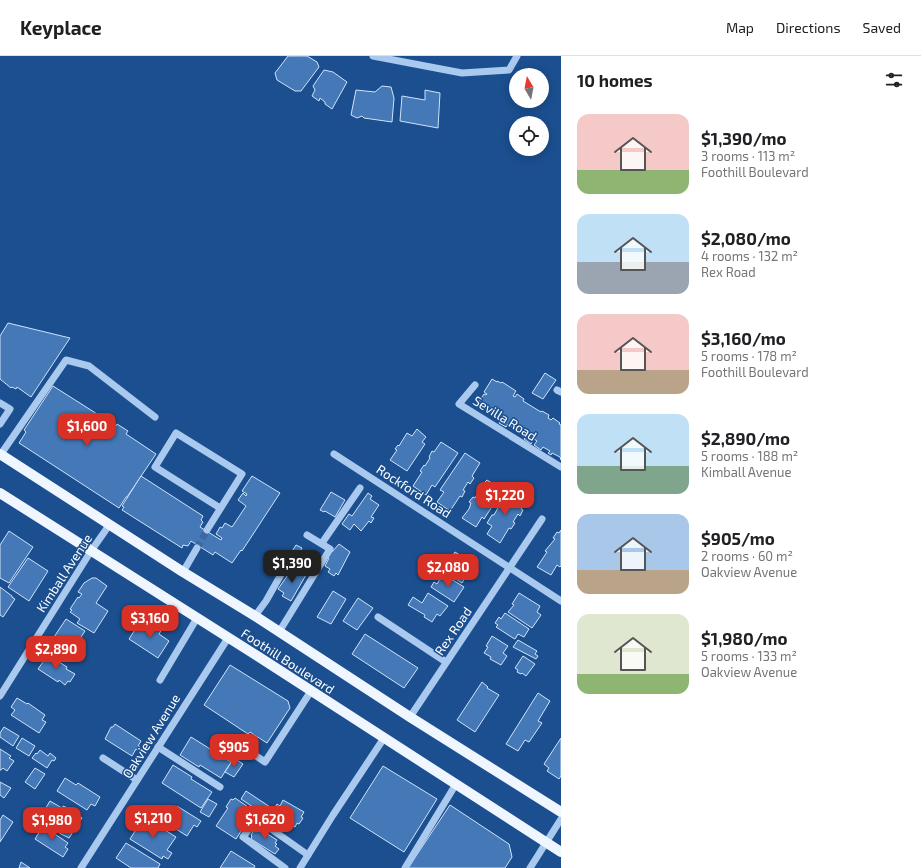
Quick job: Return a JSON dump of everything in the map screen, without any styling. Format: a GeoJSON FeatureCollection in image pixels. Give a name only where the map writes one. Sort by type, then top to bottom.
{"type":"FeatureCollection","features":[{"type":"Feature","properties":{"kind":"main road","name":"Foothill Boulevard"},"geometry":{"type":"LineString","coordinates":[[0,454],[561,812]]}},
{"type":"Feature","properties":{"kind":"main road","name":"Foothill Boulevard"},"geometry":{"type":"LineString","coordinates":[[0,493],[561,852]]}},
{"type":"Feature","properties":{"kind":"street"},"geometry":{"type":"LineString","coordinates":[[373,56],[462,73],[509,70],[517,56]]}},
{"type":"Feature","properties":{"kind":"street"},"geometry":{"type":"LineString","coordinates":[[0,454],[66,360],[89,366],[155,417]]}},
{"type":"Feature","properties":{"kind":"street","name":"Sevilla Road"},"geometry":{"type":"LineString","coordinates":[[475,384],[459,404],[561,467]]}},
{"type":"Feature","properties":{"kind":"street"},"geometry":{"type":"LineString","coordinates":[[0,403],[10,409],[0,424]]}},
{"type":"Feature","properties":{"kind":"street"},"geometry":{"type":"LineString","coordinates":[[207,530],[242,474],[176,433],[155,467],[220,508]]}},
{"type":"Feature","properties":{"kind":"street","name":"Rockford Road"},"geometry":{"type":"LineString","coordinates":[[334,454],[561,601]]}},
{"type":"Feature","properties":{"kind":"street"},"geometry":{"type":"LineString","coordinates":[[322,544],[360,488]]}},
{"type":"Feature","properties":{"kind":"street","name":"Rex Road"},"geometry":{"type":"LineString","coordinates":[[410,717],[542,519]]}},
{"type":"Feature","properties":{"kind":"street","name":"Kimball Avenue"},"geometry":{"type":"LineString","coordinates":[[0,696],[91,551],[110,524]]}},
{"type":"Feature","properties":{"kind":"street"},"geometry":{"type":"LineString","coordinates":[[278,632],[330,549],[308,535]]}},
{"type":"Feature","properties":{"kind":"street"},"geometry":{"type":"LineString","coordinates":[[183,572],[197,548]]}},
{"type":"Feature","properties":{"kind":"street"},"geometry":{"type":"LineString","coordinates":[[255,616],[283,571]]}},
{"type":"Feature","properties":{"kind":"street"},"geometry":{"type":"LineString","coordinates":[[378,617],[446,662]]}},
{"type":"Feature","properties":{"kind":"street"},"geometry":{"type":"LineString","coordinates":[[160,680],[197,618]]}},
{"type":"Feature","properties":{"kind":"street","name":"Oakview Avenue"},"geometry":{"type":"LineString","coordinates":[[81,868],[228,638]]}},
{"type":"Feature","properties":{"kind":"street"},"geometry":{"type":"LineString","coordinates":[[237,743],[265,762],[311,691]]}},
{"type":"Feature","properties":{"kind":"street"},"geometry":{"type":"LineString","coordinates":[[300,868],[384,738]]}},
{"type":"Feature","properties":{"kind":"street"},"geometry":{"type":"LineString","coordinates":[[158,747],[220,787]]}},
{"type":"Feature","properties":{"kind":"street"},"geometry":{"type":"LineString","coordinates":[[103,758],[137,780]]}},
{"type":"Feature","properties":{"kind":"street"},"geometry":{"type":"LineString","coordinates":[[405,868],[456,784]]}},
{"type":"Feature","properties":{"kind":"street"},"geometry":{"type":"LineString","coordinates":[[285,868],[243,837],[257,819],[308,855]]}},
{"type":"Feature","properties":{"kind":"street"},"geometry":{"type":"LineString","coordinates":[[530,868],[561,819]]}},
{"type":"Feature","properties":{"kind":"building"},"geometry":{"type":"Polygon","coordinates":[[[288,56],[307,56],[317,62],[319,67],[301,91],[295,91],[277,80],[275,73],[288,56]]]}},
{"type":"Feature","properties":{"kind":"building"},"geometry":{"type":"Polygon","coordinates":[[[324,70],[333,72],[347,82],[332,109],[320,98],[319,101],[312,96],[315,90],[313,86],[324,70]]]}},
{"type":"Feature","properties":{"kind":"building"},"geometry":{"type":"Polygon","coordinates":[[[382,86],[391,87],[394,98],[392,122],[364,118],[362,116],[357,118],[351,115],[356,90],[375,92],[382,86]]]}},
{"type":"Feature","properties":{"kind":"building"},"geometry":{"type":"Polygon","coordinates":[[[425,90],[440,93],[438,128],[400,121],[402,96],[425,100],[425,90]]]}},
{"type":"Feature","properties":{"kind":"building"},"geometry":{"type":"Polygon","coordinates":[[[8,323],[70,338],[31,397],[17,387],[16,389],[11,388],[0,379],[0,336],[8,323]]]}},
{"type":"Feature","properties":{"kind":"building"},"geometry":{"type":"Polygon","coordinates":[[[545,373],[556,380],[543,399],[532,393],[545,373]]]}},
{"type":"Feature","properties":{"kind":"building"},"geometry":{"type":"Polygon","coordinates":[[[492,379],[497,382],[502,382],[516,391],[513,396],[515,397],[517,394],[524,399],[523,401],[549,415],[548,418],[551,420],[553,418],[560,423],[561,460],[560,457],[552,453],[551,455],[548,453],[550,451],[543,447],[541,450],[534,445],[537,441],[534,439],[531,444],[524,439],[526,437],[523,436],[524,434],[508,424],[506,427],[499,423],[501,420],[499,419],[502,415],[499,413],[497,418],[478,403],[484,394],[487,394],[484,392],[492,379]]]}},
{"type":"Feature","properties":{"kind":"building"},"geometry":{"type":"Polygon","coordinates":[[[53,386],[116,426],[117,424],[128,431],[126,434],[156,454],[119,508],[19,443],[26,432],[24,430],[53,386]]]}},
{"type":"Feature","properties":{"kind":"building"},"geometry":{"type":"Polygon","coordinates":[[[417,429],[426,437],[422,442],[425,444],[407,471],[390,460],[397,450],[395,449],[398,445],[399,446],[407,433],[412,436],[417,429]]]}},
{"type":"Feature","properties":{"kind":"building"},"geometry":{"type":"Polygon","coordinates":[[[441,442],[458,453],[435,487],[432,485],[426,495],[413,486],[422,472],[420,471],[430,458],[429,457],[432,451],[434,452],[441,442]]]}},
{"type":"Feature","properties":{"kind":"building"},"geometry":{"type":"Polygon","coordinates":[[[465,453],[480,463],[472,476],[474,478],[470,484],[468,482],[463,490],[465,491],[462,497],[460,496],[450,511],[437,502],[444,492],[440,490],[465,453]]]}},
{"type":"Feature","properties":{"kind":"building"},"geometry":{"type":"Polygon","coordinates":[[[141,476],[203,516],[201,520],[203,522],[200,527],[221,540],[222,538],[216,534],[220,527],[222,528],[225,523],[232,527],[246,506],[238,500],[243,493],[246,496],[247,494],[242,491],[252,476],[280,493],[242,551],[241,550],[232,563],[215,552],[213,555],[191,541],[188,546],[183,545],[182,548],[122,510],[124,507],[122,506],[141,476]]]}},
{"type":"Feature","properties":{"kind":"building"},"geometry":{"type":"Polygon","coordinates":[[[487,480],[503,490],[484,519],[482,517],[476,527],[462,518],[469,509],[471,503],[469,502],[473,497],[475,498],[482,483],[483,484],[487,480]]]}},
{"type":"Feature","properties":{"kind":"building"},"geometry":{"type":"Polygon","coordinates":[[[331,492],[345,500],[335,517],[325,511],[320,510],[331,492]]]}},
{"type":"Feature","properties":{"kind":"building"},"geometry":{"type":"Polygon","coordinates":[[[368,493],[372,496],[370,499],[379,505],[371,517],[374,518],[371,523],[369,521],[361,531],[354,524],[350,530],[342,524],[349,514],[352,516],[368,493]]]}},
{"type":"Feature","properties":{"kind":"building"},"geometry":{"type":"Polygon","coordinates":[[[506,493],[515,498],[519,493],[524,497],[521,502],[524,504],[521,509],[523,510],[520,516],[518,514],[513,522],[515,523],[511,529],[509,528],[500,543],[487,534],[492,526],[487,523],[492,515],[494,515],[506,493]]]}},
{"type":"Feature","properties":{"kind":"building"},"geometry":{"type":"Polygon","coordinates":[[[561,530],[561,566],[560,567],[557,565],[551,575],[537,567],[547,552],[545,551],[555,539],[553,538],[557,532],[559,533],[561,530]]]}},
{"type":"Feature","properties":{"kind":"building"},"geometry":{"type":"Polygon","coordinates":[[[9,531],[33,547],[9,583],[0,578],[0,545],[9,531]]]}},
{"type":"Feature","properties":{"kind":"building"},"geometry":{"type":"Polygon","coordinates":[[[339,544],[350,552],[338,575],[336,573],[334,576],[328,572],[330,569],[325,566],[329,558],[327,557],[339,544]]]}},
{"type":"Feature","properties":{"kind":"building"},"geometry":{"type":"Polygon","coordinates":[[[296,545],[302,548],[299,553],[303,555],[299,562],[301,564],[298,568],[286,561],[296,545]]]}},
{"type":"Feature","properties":{"kind":"building"},"geometry":{"type":"Polygon","coordinates":[[[455,552],[477,566],[469,578],[466,576],[462,583],[443,571],[448,563],[446,562],[449,557],[451,558],[455,552]]]}},
{"type":"Feature","properties":{"kind":"building"},"geometry":{"type":"Polygon","coordinates":[[[28,558],[48,571],[29,601],[8,587],[28,558]]]}},
{"type":"Feature","properties":{"kind":"building"},"geometry":{"type":"Polygon","coordinates":[[[292,569],[297,572],[298,570],[306,575],[291,601],[282,596],[284,593],[278,589],[292,569]]]}},
{"type":"Feature","properties":{"kind":"building"},"geometry":{"type":"Polygon","coordinates":[[[443,574],[464,587],[454,602],[431,587],[434,582],[437,584],[443,574]]]}},
{"type":"Feature","properties":{"kind":"building"},"geometry":{"type":"Polygon","coordinates":[[[92,578],[96,578],[107,586],[96,603],[108,611],[94,633],[77,623],[80,619],[70,612],[72,610],[70,609],[78,597],[79,598],[82,594],[78,592],[84,583],[92,578]]]}},
{"type":"Feature","properties":{"kind":"building"},"geometry":{"type":"Polygon","coordinates":[[[0,587],[15,599],[3,617],[0,615],[0,587]]]}},
{"type":"Feature","properties":{"kind":"building"},"geometry":{"type":"Polygon","coordinates":[[[333,591],[346,599],[331,624],[317,617],[333,591]]]}},
{"type":"Feature","properties":{"kind":"building"},"geometry":{"type":"Polygon","coordinates":[[[428,593],[448,606],[440,616],[437,614],[432,622],[424,617],[425,615],[408,605],[413,597],[422,603],[428,593]]]}},
{"type":"Feature","properties":{"kind":"building"},"geometry":{"type":"Polygon","coordinates":[[[519,593],[540,606],[537,612],[541,615],[532,628],[508,612],[514,605],[512,604],[519,593]]]}},
{"type":"Feature","properties":{"kind":"building"},"geometry":{"type":"Polygon","coordinates":[[[358,598],[373,608],[357,630],[343,621],[358,598]]]}},
{"type":"Feature","properties":{"kind":"building"},"geometry":{"type":"Polygon","coordinates":[[[505,613],[529,629],[524,637],[518,634],[515,639],[496,627],[498,625],[495,623],[499,617],[501,619],[505,613]]]}},
{"type":"Feature","properties":{"kind":"building"},"geometry":{"type":"Polygon","coordinates":[[[66,619],[85,631],[71,652],[52,640],[66,619]]]}},
{"type":"Feature","properties":{"kind":"building"},"geometry":{"type":"Polygon","coordinates":[[[140,622],[155,631],[161,622],[165,624],[159,634],[169,641],[158,658],[129,639],[140,622]]]}},
{"type":"Feature","properties":{"kind":"building"},"geometry":{"type":"Polygon","coordinates":[[[365,634],[418,668],[404,688],[352,654],[365,634]]]}},
{"type":"Feature","properties":{"kind":"building"},"geometry":{"type":"Polygon","coordinates":[[[492,636],[508,646],[503,653],[507,656],[501,665],[490,659],[491,657],[484,653],[492,636]]]}},
{"type":"Feature","properties":{"kind":"building"},"geometry":{"type":"Polygon","coordinates":[[[518,640],[537,651],[535,654],[538,656],[536,659],[513,647],[518,640]]]}},
{"type":"Feature","properties":{"kind":"building"},"geometry":{"type":"Polygon","coordinates":[[[48,655],[75,674],[70,682],[68,681],[65,685],[59,680],[58,682],[38,669],[48,655]]]}},
{"type":"Feature","properties":{"kind":"building"},"geometry":{"type":"Polygon","coordinates":[[[523,656],[535,664],[526,676],[517,672],[518,670],[515,668],[523,656]]]}},
{"type":"Feature","properties":{"kind":"building"},"geometry":{"type":"Polygon","coordinates":[[[230,665],[288,701],[290,708],[267,743],[250,732],[248,734],[204,705],[230,665]]]}},
{"type":"Feature","properties":{"kind":"building"},"geometry":{"type":"Polygon","coordinates":[[[482,682],[488,687],[487,688],[499,695],[475,732],[457,720],[482,682]]]}},
{"type":"Feature","properties":{"kind":"building"},"geometry":{"type":"Polygon","coordinates":[[[538,693],[550,701],[538,721],[542,723],[529,742],[525,740],[518,751],[506,744],[538,693]]]}},
{"type":"Feature","properties":{"kind":"building"},"geometry":{"type":"Polygon","coordinates":[[[17,698],[27,704],[28,703],[45,715],[42,720],[46,722],[39,733],[11,715],[15,710],[11,707],[17,698]]]}},
{"type":"Feature","properties":{"kind":"building"},"geometry":{"type":"Polygon","coordinates":[[[115,724],[141,741],[138,746],[140,747],[138,750],[136,749],[132,756],[105,739],[111,727],[115,724]]]}},
{"type":"Feature","properties":{"kind":"building"},"geometry":{"type":"Polygon","coordinates":[[[4,727],[19,736],[13,746],[0,737],[0,733],[4,727]]]}},
{"type":"Feature","properties":{"kind":"building"},"geometry":{"type":"Polygon","coordinates":[[[191,737],[231,762],[221,778],[180,755],[191,737]]]}},
{"type":"Feature","properties":{"kind":"building"},"geometry":{"type":"Polygon","coordinates":[[[22,738],[35,746],[29,756],[16,748],[22,738]]]}},
{"type":"Feature","properties":{"kind":"building"},"geometry":{"type":"Polygon","coordinates":[[[561,738],[561,776],[559,779],[547,771],[549,768],[544,764],[561,738]]]}},
{"type":"Feature","properties":{"kind":"building"},"geometry":{"type":"Polygon","coordinates":[[[0,749],[11,756],[9,758],[14,761],[7,771],[3,768],[0,770],[0,749]]]}},
{"type":"Feature","properties":{"kind":"building"},"geometry":{"type":"Polygon","coordinates":[[[40,750],[48,756],[50,753],[56,758],[54,761],[52,760],[47,768],[32,758],[40,750]]]}},
{"type":"Feature","properties":{"kind":"building"},"geometry":{"type":"Polygon","coordinates":[[[234,758],[243,764],[234,777],[225,772],[234,758]]]}},
{"type":"Feature","properties":{"kind":"building"},"geometry":{"type":"Polygon","coordinates":[[[173,765],[192,777],[191,779],[212,792],[201,808],[162,783],[173,765]]]}},
{"type":"Feature","properties":{"kind":"building"},"geometry":{"type":"Polygon","coordinates":[[[383,766],[437,799],[404,852],[350,818],[383,766]]]}},
{"type":"Feature","properties":{"kind":"building"},"geometry":{"type":"Polygon","coordinates":[[[35,768],[45,774],[35,789],[25,782],[35,768]]]}},
{"type":"Feature","properties":{"kind":"building"},"geometry":{"type":"Polygon","coordinates":[[[65,778],[76,785],[78,783],[100,797],[95,806],[91,804],[87,810],[57,791],[65,778]]]}},
{"type":"Feature","properties":{"kind":"building"},"geometry":{"type":"Polygon","coordinates":[[[0,782],[11,788],[4,798],[0,795],[0,782]]]}},
{"type":"Feature","properties":{"kind":"building"},"geometry":{"type":"Polygon","coordinates":[[[246,791],[270,807],[265,815],[241,799],[246,791]]]}},
{"type":"Feature","properties":{"kind":"building"},"geometry":{"type":"Polygon","coordinates":[[[235,798],[254,811],[236,839],[216,826],[228,808],[226,807],[231,799],[233,800],[235,798]]]}},
{"type":"Feature","properties":{"kind":"building"},"geometry":{"type":"Polygon","coordinates":[[[208,799],[217,804],[209,817],[200,812],[208,799]]]}},
{"type":"Feature","properties":{"kind":"building"},"geometry":{"type":"Polygon","coordinates":[[[283,800],[304,812],[301,817],[303,818],[295,827],[272,813],[277,804],[280,806],[283,800]]]}},
{"type":"Feature","properties":{"kind":"building"},"geometry":{"type":"Polygon","coordinates":[[[50,801],[62,808],[63,806],[68,808],[82,818],[69,838],[39,819],[50,801]]]}},
{"type":"Feature","properties":{"kind":"building"},"geometry":{"type":"Polygon","coordinates":[[[450,805],[509,844],[512,857],[505,868],[408,868],[450,805]]]}},
{"type":"Feature","properties":{"kind":"building"},"geometry":{"type":"Polygon","coordinates":[[[177,806],[201,821],[197,827],[194,825],[187,836],[176,829],[180,822],[171,816],[177,806]]]}},
{"type":"Feature","properties":{"kind":"building"},"geometry":{"type":"Polygon","coordinates":[[[3,815],[13,822],[0,842],[0,820],[3,815]]]}},
{"type":"Feature","properties":{"kind":"building"},"geometry":{"type":"Polygon","coordinates":[[[144,817],[176,837],[167,850],[172,853],[168,859],[163,856],[162,859],[130,839],[144,817]]]}},
{"type":"Feature","properties":{"kind":"building"},"geometry":{"type":"Polygon","coordinates":[[[43,826],[68,843],[65,847],[68,849],[63,857],[35,839],[43,826]]]}},
{"type":"Feature","properties":{"kind":"building"},"geometry":{"type":"Polygon","coordinates":[[[256,827],[277,840],[275,843],[277,844],[275,846],[279,849],[275,854],[251,839],[251,835],[256,827]]]}},
{"type":"Feature","properties":{"kind":"building"},"geometry":{"type":"Polygon","coordinates":[[[126,843],[160,864],[158,868],[131,868],[116,858],[126,843]]]}},
{"type":"Feature","properties":{"kind":"building"},"geometry":{"type":"Polygon","coordinates":[[[231,851],[255,866],[254,868],[220,868],[231,851]]]}},
{"type":"Feature","properties":{"kind":"building"},"geometry":{"type":"Polygon","coordinates":[[[21,862],[30,868],[19,868],[21,862]]]}},
{"type":"Feature","properties":{"kind":"tunnel"},"geometry":{"type":"LineString","coordinates":[[197,548],[207,530]]}}]}
